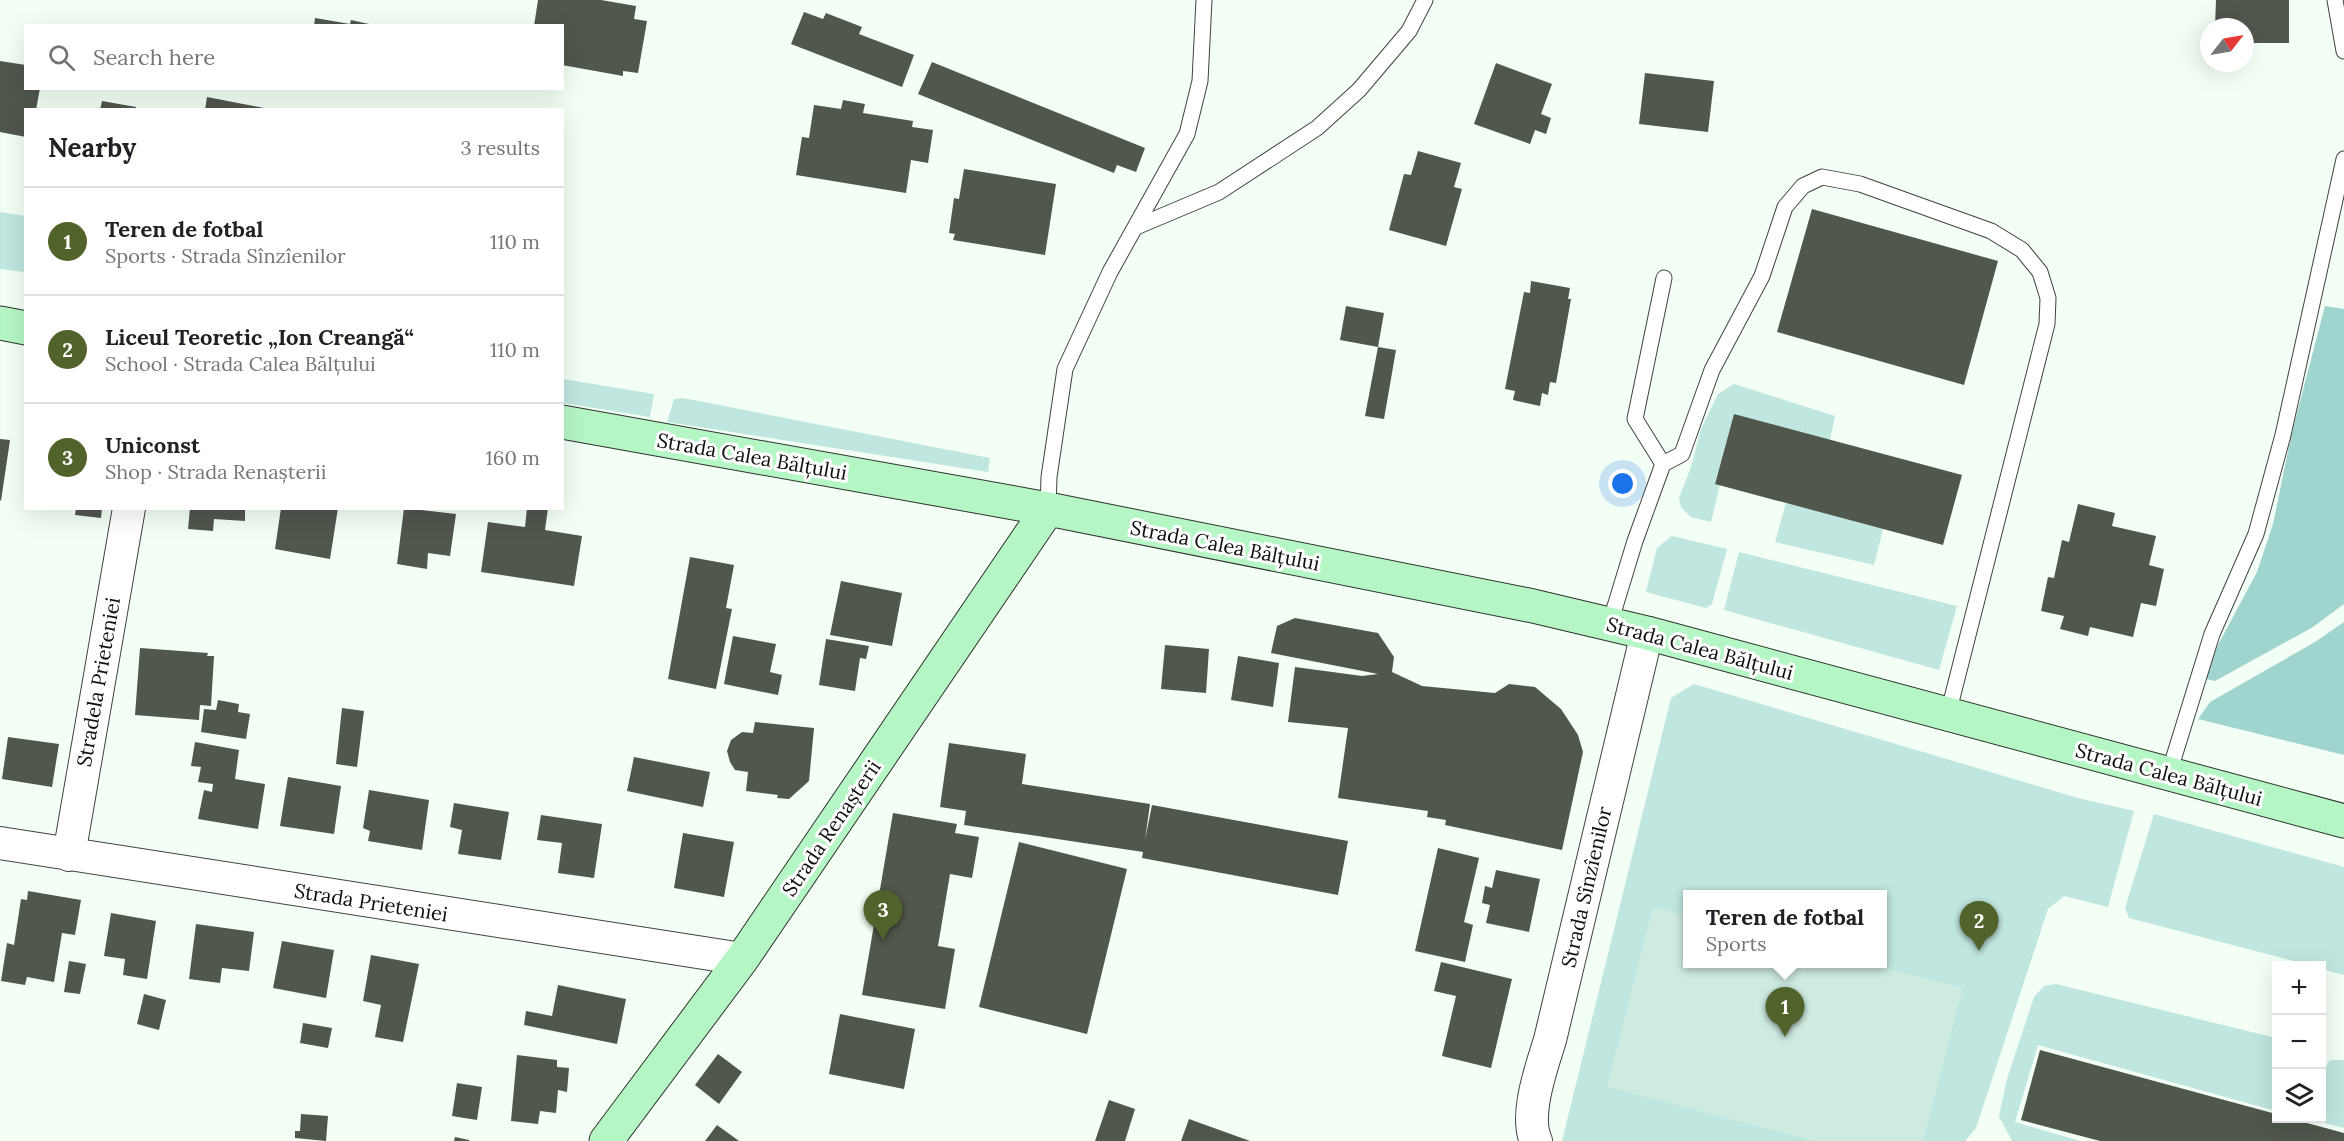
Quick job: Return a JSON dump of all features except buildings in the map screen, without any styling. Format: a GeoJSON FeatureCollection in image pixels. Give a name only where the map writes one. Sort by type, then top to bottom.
{"type":"FeatureCollection","features":[{"type":"Feature","properties":{"kind":"main road"},"geometry":{"type":"LineString","coordinates":[[0,323],[24,328]]}},
{"type":"Feature","properties":{"kind":"main road","name":"Strada Calea Bălțului"},"geometry":{"type":"LineString","coordinates":[[564,422],[1048,510],[1610,623],[2344,820]]}},
{"type":"Feature","properties":{"kind":"main road","name":"Strada Renașterii"},"geometry":{"type":"LineString","coordinates":[[606,1141],[742,959],[1048,510]]}},
{"type":"Feature","properties":{"kind":"street","name":"Stradela Prieteniei"},"geometry":{"type":"LineString","coordinates":[[69,855],[129,510]]}},
{"type":"Feature","properties":{"kind":"street","name":"Strada Sînzîenilor"},"geometry":{"type":"LineString","coordinates":[[1536,1141],[1533,1135],[1533,1097],[1553,1028],[1647,633]]}},
{"type":"Feature","properties":{"kind":"street","name":"Strada Prieteniei"},"geometry":{"type":"LineString","coordinates":[[0,843],[742,959]]}},
{"type":"Feature","properties":{"kind":"lane"},"geometry":{"type":"LineString","coordinates":[[1048,510],[1049,477],[1065,369],[1110,272],[1187,134],[1200,81],[1204,0]]}},
{"type":"Feature","properties":{"kind":"lane"},"geometry":{"type":"LineString","coordinates":[[1136,227],[1219,192],[1317,128],[1359,90],[1409,31],[1425,0]]}},
{"type":"Feature","properties":{"kind":"lane"},"geometry":{"type":"LineString","coordinates":[[2335,0],[2344,51]]}},
{"type":"Feature","properties":{"kind":"lane"},"geometry":{"type":"LineString","coordinates":[[2169,773],[2212,634],[2256,534],[2283,435],[2344,159]]}},
{"type":"Feature","properties":{"kind":"lane"},"geometry":{"type":"LineString","coordinates":[[1610,623],[1635,541],[1663,464],[1682,454],[1712,370],[1762,276],[1785,207],[1803,186],[1822,177],[1860,184],[1991,231],[2022,250],[2040,272],[2048,298],[2047,324],[1948,714]]}},
{"type":"Feature","properties":{"kind":"lane"},"geometry":{"type":"LineString","coordinates":[[1663,464],[1635,419],[1664,278]]}},
{"type":"Feature","properties":{"kind":"shaded area"},"geometry":{"type":"Polygon","coordinates":[[[0,212],[24,216],[24,272],[0,269],[0,212]]]}},
{"type":"Feature","properties":{"kind":"shaded area"},"geometry":{"type":"Polygon","coordinates":[[[2325,306],[2344,309],[2344,604],[2313,627],[2215,681],[2206,679],[2210,660],[2257,572],[2273,524],[2292,432],[2325,306]]]}},
{"type":"Feature","properties":{"kind":"shaded area"},"geometry":{"type":"Polygon","coordinates":[[[564,379],[654,394],[650,417],[564,403],[564,379]]]}},
{"type":"Feature","properties":{"kind":"shaded area"},"geometry":{"type":"Polygon","coordinates":[[[1734,384],[1835,416],[1830,440],[1734,414],[1715,483],[1720,485],[1711,522],[1691,517],[1681,507],[1679,498],[1691,467],[1701,429],[1718,394],[1734,384]]]}},
{"type":"Feature","properties":{"kind":"shaded area"},"geometry":{"type":"Polygon","coordinates":[[[683,398],[990,458],[988,472],[667,422],[674,399],[683,398]]]}},
{"type":"Feature","properties":{"kind":"shaded area"},"geometry":{"type":"Polygon","coordinates":[[[1786,503],[1883,529],[1874,565],[1775,542],[1786,503]]]}},
{"type":"Feature","properties":{"kind":"shaded area"},"geometry":{"type":"Polygon","coordinates":[[[1672,536],[1727,549],[1712,604],[1706,608],[1646,592],[1657,548],[1672,536]]]}},
{"type":"Feature","properties":{"kind":"shaded area"},"geometry":{"type":"Polygon","coordinates":[[[1739,552],[1957,606],[1939,670],[1724,610],[1739,552]]]}},
{"type":"Feature","properties":{"kind":"shaded area"},"geometry":{"type":"Polygon","coordinates":[[[2344,622],[2344,755],[2198,719],[2210,702],[2315,642],[2344,622]]]}},
{"type":"Feature","properties":{"kind":"shaded area"},"geometry":{"type":"Polygon","coordinates":[[[1694,684],[2078,798],[2134,811],[2108,907],[2064,896],[2048,909],[1976,1128],[1965,1141],[1562,1141],[1671,698],[1694,684]]]}},
{"type":"Feature","properties":{"kind":"shaded area"},"geometry":{"type":"Polygon","coordinates":[[[2154,814],[2344,867],[2344,975],[2326,970],[2326,961],[2294,961],[2129,918],[2125,908],[2154,814]]]}},
{"type":"Feature","properties":{"kind":"shaded area"},"geometry":{"type":"Polygon","coordinates":[[[1653,907],[1683,915],[1683,968],[1886,968],[1963,988],[1923,1141],[1815,1141],[1607,1087],[1653,907]]]}},
{"type":"Feature","properties":{"kind":"shaded area"},"geometry":{"type":"Polygon","coordinates":[[[2056,984],[2272,1037],[2272,1110],[2038,1045],[2015,1122],[2081,1141],[2012,1141],[1999,1116],[2007,1079],[2034,997],[2044,986],[2056,984]]]}},
{"type":"Feature","properties":{"kind":"shaded area"},"geometry":{"type":"Polygon","coordinates":[[[2344,1060],[2344,1128],[2325,1123],[2328,1062],[2344,1060]]]}},
{"type":"Feature","properties":{"kind":"place","name":"Uniconst"},"geometry":{"type":"Point","coordinates":[883,940]}},
{"type":"Feature","properties":{"kind":"place","name":"Liceul Teoretic „Ion Creangă“"},"geometry":{"type":"Point","coordinates":[1979,951]}},
{"type":"Feature","properties":{"kind":"place","name":"Teren de fotbal"},"geometry":{"type":"Point","coordinates":[1785,1037]}}]}
